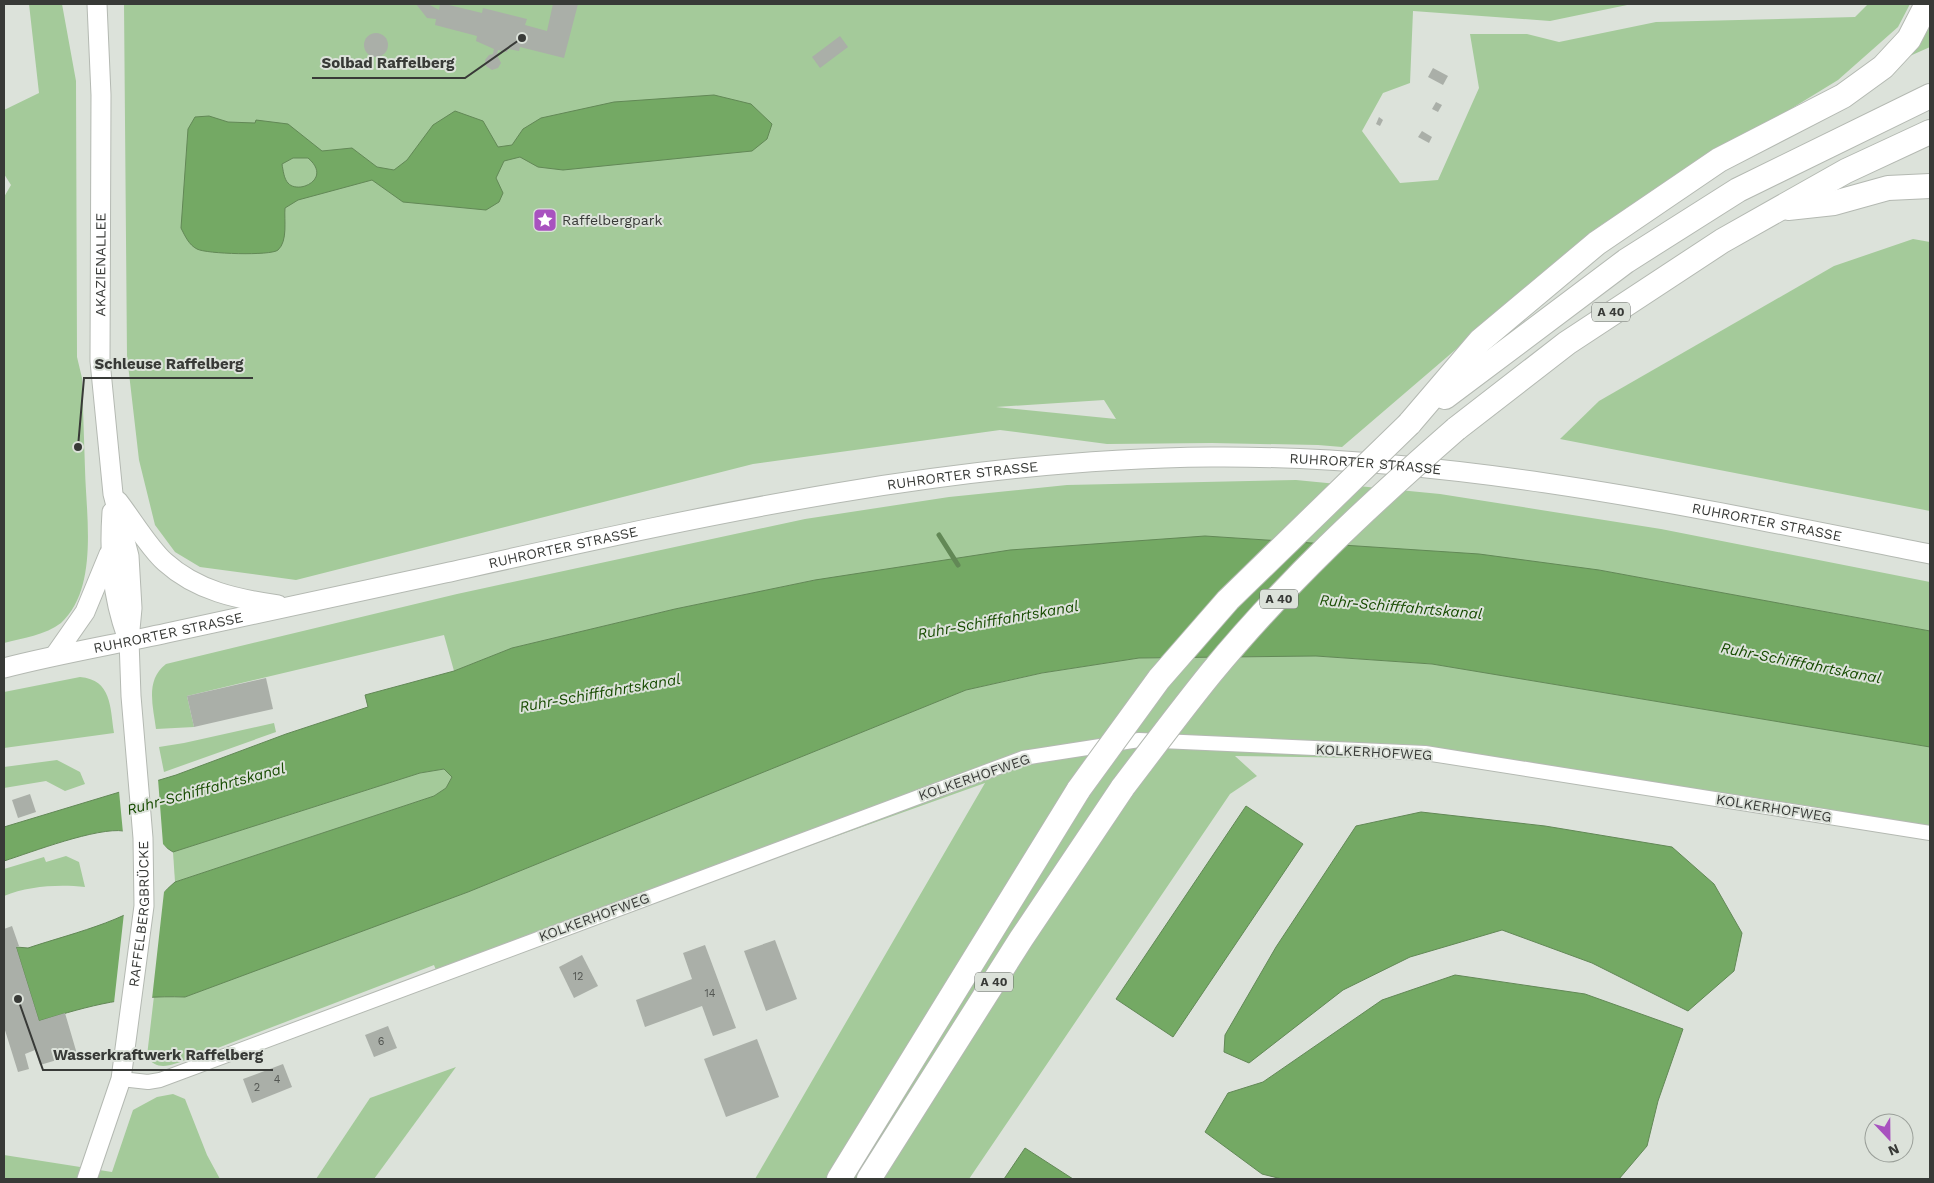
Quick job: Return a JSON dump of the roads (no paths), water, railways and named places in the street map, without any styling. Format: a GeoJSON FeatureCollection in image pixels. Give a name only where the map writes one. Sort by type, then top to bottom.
{"type":"FeatureCollection","features":[{"type":"Feature","properties":{"kind":"highway"},"geometry":{"type":"LineString","coordinates":[[1409,424],[1480,341],[1597,243],[1719,160],[1843,96],[1883,67],[1909,39],[1928,4]]}},
{"type":"Feature","properties":{"kind":"highway","name":"A 40"},"geometry":{"type":"LineString","coordinates":[[839,1179],[1079,788],[1159,679],[1228,600],[1409,424],[1626,261],[1738,190],[1930,96]]}},
{"type":"Feature","properties":{"kind":"highway","name":"A 40"},"geometry":{"type":"LineString","coordinates":[[869,1179],[1021,939],[1123,788],[1212,673],[1268,610],[1332,543],[1392,485],[1456,429],[1601,319],[1722,240],[1776,209],[1846,171],[1930,132]]}},
{"type":"Feature","properties":{"kind":"highway"},"geometry":{"type":"LineString","coordinates":[[1846,171],[1930,150]]}},
{"type":"Feature","properties":{"kind":"highway"},"geometry":{"type":"LineString","coordinates":[[1776,209],[1834,203],[1888,188],[1930,186]]}},
{"type":"Feature","properties":{"kind":"main road","name":"AKAZIENALLEE"},"geometry":{"type":"LineString","coordinates":[[87,4],[98,34]]}},
{"type":"Feature","properties":{"kind":"main road","name":"AKAZIENALLEE"},"geometry":{"type":"LineString","coordinates":[[97,4],[101,95],[100,361],[112,494],[110,553],[116,606],[129,640]]}},
{"type":"Feature","properties":{"kind":"main road","name":"RUHRORTER STRASSE"},"geometry":{"type":"LineString","coordinates":[[4,668],[54,655],[289,607],[496,561],[859,488],[1024,466],[1212,457],[1318,459],[1408,465],[1550,484],[1690,507],[1930,554]]}},
{"type":"Feature","properties":{"kind":"main road","name":"AKAZIENALLEE"},"geometry":{"type":"LineString","coordinates":[[112,494],[130,556],[132,608],[129,640]]}},
{"type":"Feature","properties":{"kind":"main road"},"geometry":{"type":"LineString","coordinates":[[112,494],[164,562],[188,578],[207,589],[225,595],[289,607]]}},
{"type":"Feature","properties":{"kind":"main road"},"geometry":{"type":"LineString","coordinates":[[54,655],[85,612],[110,553]]}},
{"type":"Feature","properties":{"kind":"main road","name":"RAFFELBERGBRÜCKE"},"geometry":{"type":"LineString","coordinates":[[88,1179],[121,1079],[144,906],[143,838],[132,705],[129,640]]}},
{"type":"Feature","properties":{"kind":"street","name":"KOLKERHOFWEG"},"geometry":{"type":"LineString","coordinates":[[121,1079],[148,1082],[184,1071],[1023,758],[1139,740],[1425,753],[1930,833]]}},
{"type":"Feature","properties":{"kind":"water"},"geometry":{"type":"Polygon","coordinates":[[[714,95],[751,104],[772,124],[767,139],[752,151],[563,170],[538,167],[520,157],[504,161],[496,178],[503,193],[499,202],[486,210],[403,202],[372,180],[298,200],[285,208],[283,241],[278,250],[273,252],[238,254],[203,251],[197,249],[187,240],[181,228],[188,129],[195,117],[209,116],[228,122],[255,123],[256,120],[288,124],[322,151],[352,148],[377,167],[394,170],[407,160],[433,125],[455,111],[483,121],[498,147],[512,145],[523,129],[541,118],[614,102],[714,95]],[[293,158],[282,164],[288,183],[293,186],[305,186],[315,178],[317,172],[315,166],[308,158],[293,158]]]}},
{"type":"Feature","properties":{"kind":"water","name":"Ruhr-Schifffahrtskanal"},"geometry":{"type":"Polygon","coordinates":[[[1205,536],[1479,554],[1599,570],[1930,631],[1930,747],[1432,664],[1316,656],[1139,658],[1042,673],[966,690],[468,892],[185,997],[128,999],[76,1010],[39,1021],[16,947],[28,948],[106,923],[142,906],[175,882],[434,796],[446,788],[452,777],[444,769],[420,773],[173,852],[143,836],[124,831],[112,831],[64,841],[4,861],[4,827],[176,775],[286,734],[368,707],[365,695],[454,671],[512,648],[675,609],[815,580],[1010,550],[1205,536]]]}},
{"type":"Feature","properties":{"kind":"water"},"geometry":{"type":"Polygon","coordinates":[[[1246,806],[1303,844],[1173,1037],[1116,999],[1246,806]]]}},
{"type":"Feature","properties":{"kind":"water"},"geometry":{"type":"Polygon","coordinates":[[[1421,812],[1545,826],[1672,847],[1714,884],[1742,933],[1734,971],[1688,1011],[1592,963],[1502,930],[1410,957],[1343,990],[1249,1063],[1224,1052],[1225,1035],[1276,947],[1356,826],[1421,812]]]}},
{"type":"Feature","properties":{"kind":"water"},"geometry":{"type":"Polygon","coordinates":[[[1455,975],[1585,994],[1683,1029],[1658,1101],[1647,1146],[1619,1179],[1282,1179],[1262,1174],[1205,1132],[1228,1093],[1263,1082],[1382,1000],[1455,975]]]}},
{"type":"Feature","properties":{"kind":"water"},"geometry":{"type":"Polygon","coordinates":[[[1025,1148],[1073,1179],[1004,1179],[1025,1148]]]}},
{"type":"Feature","properties":{"kind":"waterway"},"geometry":{"type":"LineString","coordinates":[[939,535],[958,565]]}},
{"type":"Feature","properties":{"kind":"place","name":"Solbad Raffelberg"},"geometry":{"type":"Point","coordinates":[522,38]}},
{"type":"Feature","properties":{"kind":"place","name":"Raffelbergpark"},"geometry":{"type":"Point","coordinates":[545,220]}},
{"type":"Feature","properties":{"kind":"place","name":"Schleuse Raffelberg"},"geometry":{"type":"Point","coordinates":[78,447]}},
{"type":"Feature","properties":{"kind":"place","name":"Wasserkraftwerk Raffelberg"},"geometry":{"type":"Point","coordinates":[18,999]}}]}
